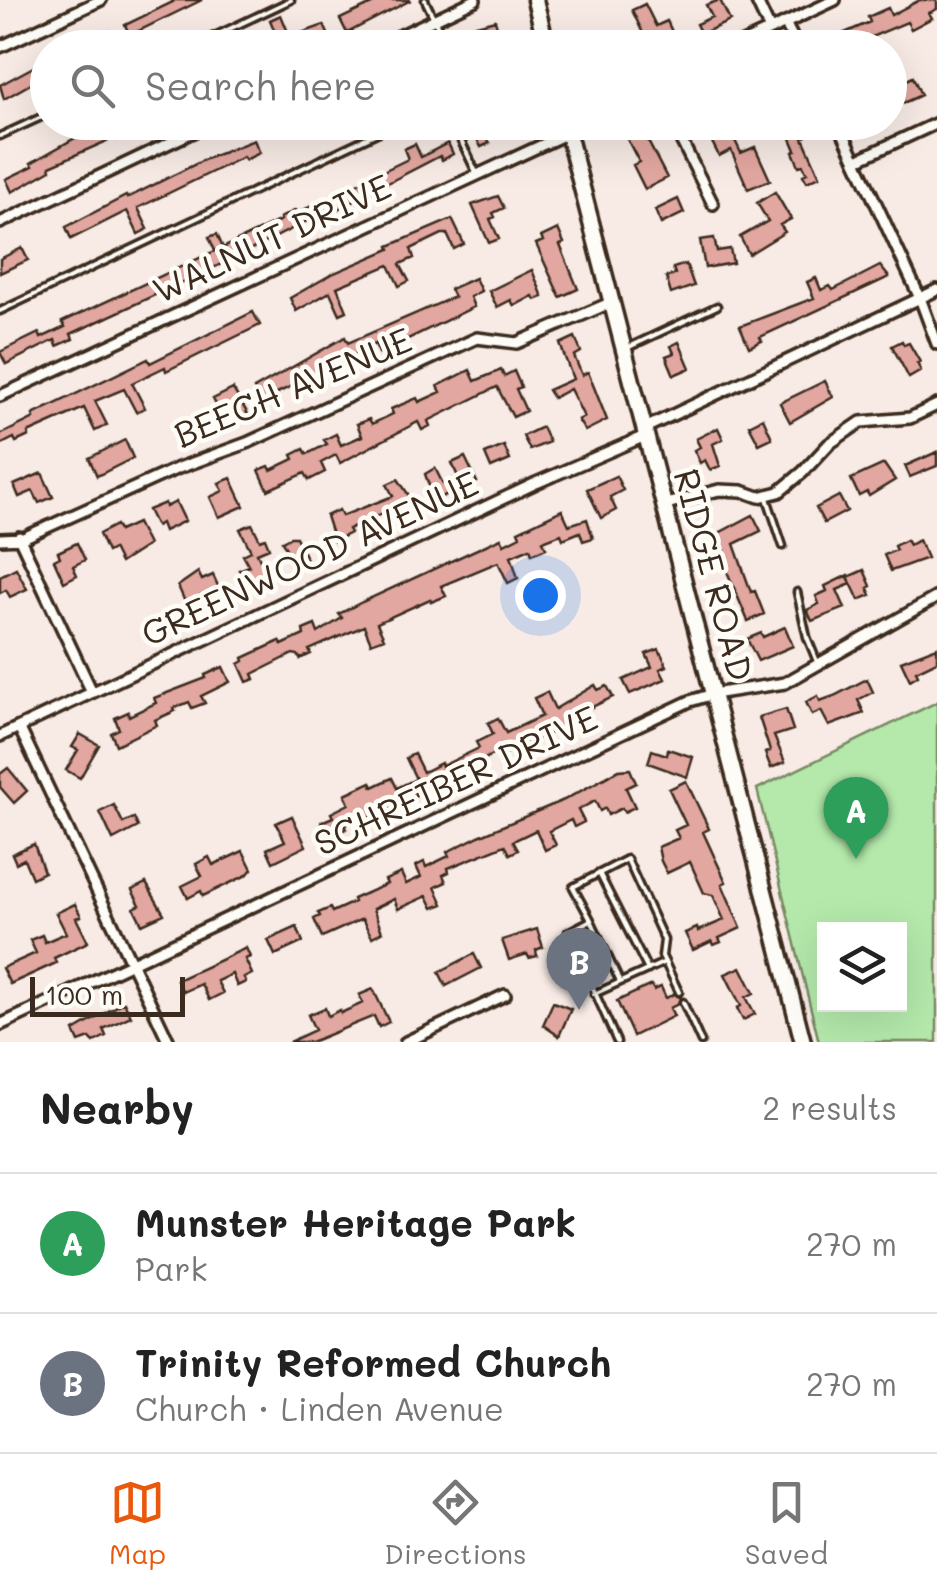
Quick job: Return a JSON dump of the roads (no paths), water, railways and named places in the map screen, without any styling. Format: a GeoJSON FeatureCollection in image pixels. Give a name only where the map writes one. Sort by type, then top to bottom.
{"type":"FeatureCollection","features":[{"type":"Feature","properties":{"kind":"main road"},"geometry":{"type":"LineString","coordinates":[[535,0],[542,30]]}},
{"type":"Feature","properties":{"kind":"main road","name":"RIDGE ROAD"},"geometry":{"type":"LineString","coordinates":[[570,140],[803,1042]]}},
{"type":"Feature","properties":{"kind":"street"},"geometry":{"type":"LineString","coordinates":[[37,30],[102,0]]}},
{"type":"Feature","properties":{"kind":"street"},"geometry":{"type":"LineString","coordinates":[[411,30],[475,0]]}},
{"type":"Feature","properties":{"kind":"street"},"geometry":{"type":"LineString","coordinates":[[756,0],[770,30],[834,0]]}},
{"type":"Feature","properties":{"kind":"street"},"geometry":{"type":"LineString","coordinates":[[785,23],[789,30]]}},
{"type":"Feature","properties":{"kind":"street"},"geometry":{"type":"LineString","coordinates":[[0,47],[30,33]]}},
{"type":"Feature","properties":{"kind":"street"},"geometry":{"type":"LineString","coordinates":[[907,136],[937,122]]}},
{"type":"Feature","properties":{"kind":"street"},"geometry":{"type":"LineString","coordinates":[[0,223],[176,140]]}},
{"type":"Feature","properties":{"kind":"street","name":"WALNUT DRIVE"},"geometry":{"type":"LineString","coordinates":[[0,396],[540,140]]}},
{"type":"Feature","properties":{"kind":"street"},"geometry":{"type":"LineString","coordinates":[[681,140],[713,204]]}},
{"type":"Feature","properties":{"kind":"street"},"geometry":{"type":"LineString","coordinates":[[847,140],[920,298],[937,344]]}},
{"type":"Feature","properties":{"kind":"street"},"geometry":{"type":"LineString","coordinates":[[857,160],[899,140]]}},
{"type":"Feature","properties":{"kind":"street","name":"GREENWOOD AVENUE"},"geometry":{"type":"LineString","coordinates":[[0,736],[937,290]]}},
{"type":"Feature","properties":{"kind":"street","name":"BEECH AVENUE"},"geometry":{"type":"LineString","coordinates":[[19,538],[176,468],[247,443],[477,338],[517,342],[610,303]]}},
{"type":"Feature","properties":{"kind":"street"},"geometry":{"type":"LineString","coordinates":[[663,505],[719,490],[766,495],[779,492],[829,444],[862,422],[910,418],[937,405]]}},
{"type":"Feature","properties":{"kind":"street"},"geometry":{"type":"LineString","coordinates":[[2,534],[19,538],[92,692]]}},
{"type":"Feature","properties":{"kind":"street","name":"SCHREIBER DRIVE"},"geometry":{"type":"LineString","coordinates":[[0,1025],[690,701],[785,683],[937,597]]}},
{"type":"Feature","properties":{"kind":"street"},"geometry":{"type":"LineString","coordinates":[[19,728],[168,1042]]}},
{"type":"Feature","properties":{"kind":"street"},"geometry":{"type":"LineString","coordinates":[[406,1042],[505,995]]}},
{"type":"Feature","properties":{"kind":"lane"},"geometry":{"type":"LineString","coordinates":[[228,30],[291,0]]}},
{"type":"Feature","properties":{"kind":"lane"},"geometry":{"type":"LineString","coordinates":[[425,0],[439,30]]}},
{"type":"Feature","properties":{"kind":"lane"},"geometry":{"type":"LineString","coordinates":[[0,136],[30,122]]}},
{"type":"Feature","properties":{"kind":"lane"},"geometry":{"type":"LineString","coordinates":[[0,311],[362,140]]}},
{"type":"Feature","properties":{"kind":"lane"},"geometry":{"type":"LineString","coordinates":[[460,140],[476,173]]}},
{"type":"Feature","properties":{"kind":"lane"},"geometry":{"type":"LineString","coordinates":[[622,350],[717,306]]}},
{"type":"Feature","properties":{"kind":"lane"},"geometry":{"type":"LineString","coordinates":[[766,495],[783,546]]}},
{"type":"Feature","properties":{"kind":"lane"},"geometry":{"type":"LineString","coordinates":[[797,592],[818,664]]}},
{"type":"Feature","properties":{"kind":"lane"},"geometry":{"type":"LineString","coordinates":[[620,982],[574,886],[627,858],[664,940],[665,962],[679,992]]}},
{"type":"Feature","properties":{"kind":"lane"},"geometry":{"type":"LineString","coordinates":[[599,873],[648,970]]}},
{"type":"Feature","properties":{"kind":"lane"},"geometry":{"type":"LineString","coordinates":[[591,920],[568,932],[616,1042]]}},
{"type":"Feature","properties":{"kind":"lane"},"geometry":{"type":"LineString","coordinates":[[594,994],[665,962]]}},
{"type":"Feature","properties":{"kind":"lane"},"geometry":{"type":"LineString","coordinates":[[683,1002],[700,1042]]}},
{"type":"Feature","properties":{"kind":"place","name":"Munster Heritage Park"},"geometry":{"type":"Point","coordinates":[856,859]}},
{"type":"Feature","properties":{"kind":"place","name":"Trinity Reformed Church"},"geometry":{"type":"Point","coordinates":[579,1010]}}]}
